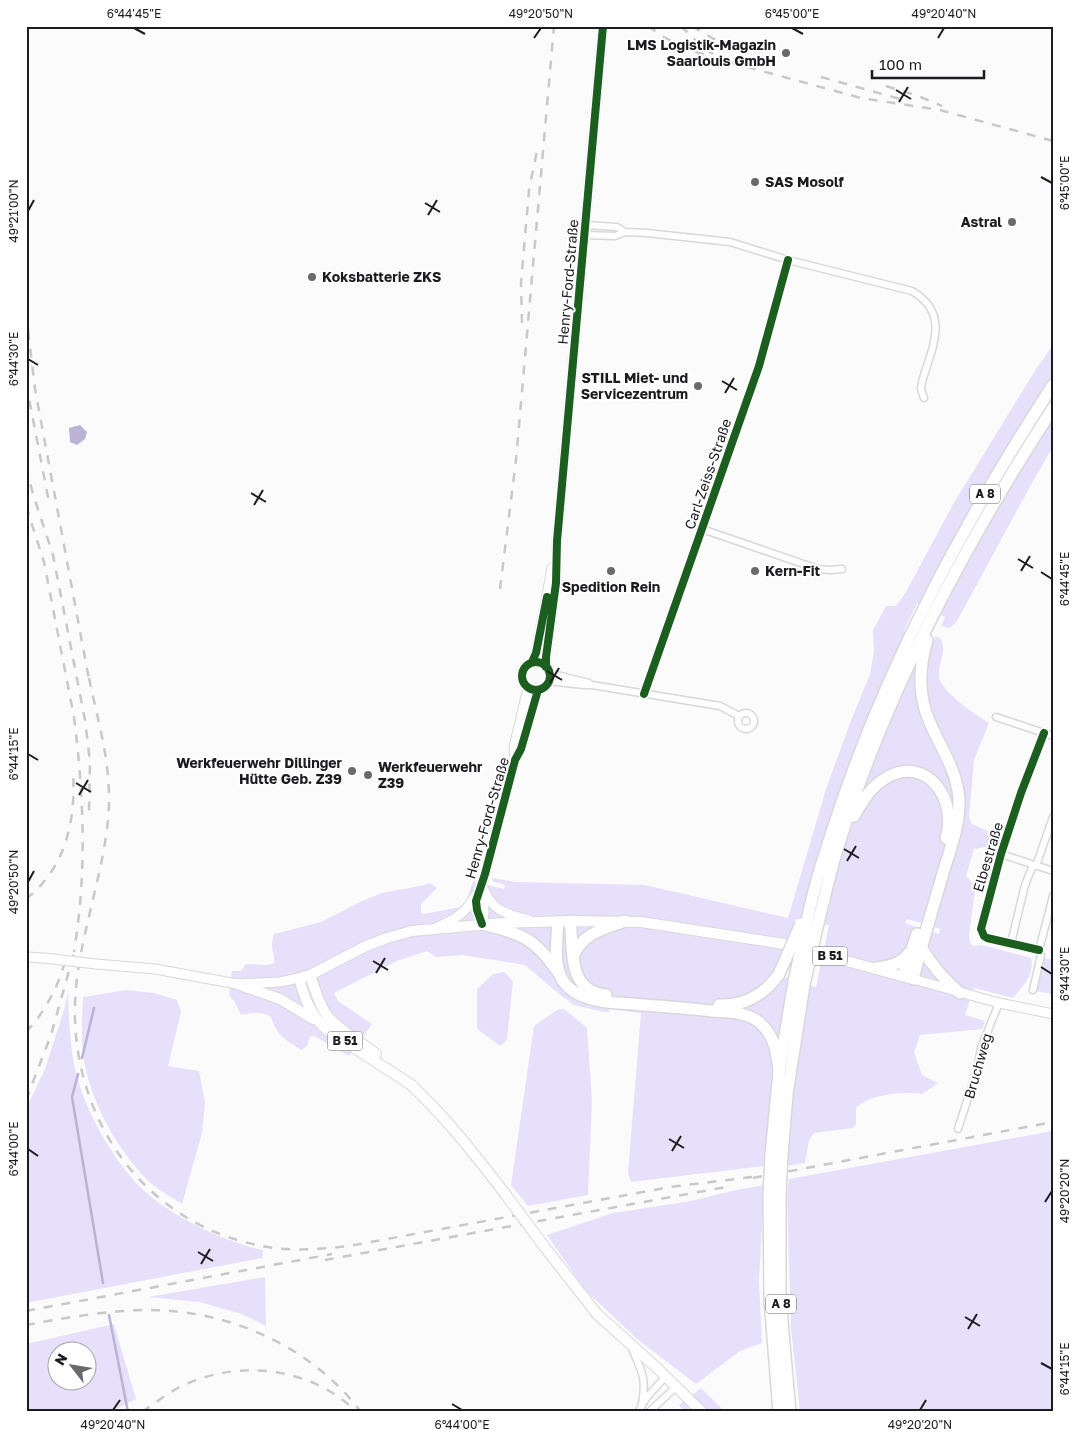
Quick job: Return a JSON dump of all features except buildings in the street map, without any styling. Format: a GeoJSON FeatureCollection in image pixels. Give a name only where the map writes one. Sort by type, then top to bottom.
{"type":"FeatureCollection","features":[{"type":"Feature","properties":{"kind":"highway","name":"A 8"},"geometry":{"type":"LineString","coordinates":[[777,1155],[790,1068],[799,983],[812,899],[854,768],[881,700],[924,606],[964,530],[1053,385]]}},
{"type":"Feature","properties":{"kind":"highway","name":"A 8"},"geometry":{"type":"LineString","coordinates":[[809,921],[836,854],[879,735],[936,612],[975,536],[1053,408]]}},
{"type":"Feature","properties":{"kind":"highway"},"geometry":{"type":"LineString","coordinates":[[908,978],[954,834],[959,801],[958,785],[953,768],[928,720],[923,705],[920,689],[920,671],[924,640]]}},
{"type":"Feature","properties":{"kind":"highway"},"geometry":{"type":"LineString","coordinates":[[836,854],[862,802],[886,778],[907,772],[916,773],[934,782],[942,791],[947,801],[949,816],[948,832],[918,946],[898,963],[877,968]]}},
{"type":"Feature","properties":{"kind":"highway"},"geometry":{"type":"LineString","coordinates":[[570,921],[577,976],[582,985],[589,990],[598,994],[730,1005],[756,998],[765,990],[779,974],[809,921]]}},
{"type":"Feature","properties":{"kind":"highway"},"geometry":{"type":"LineString","coordinates":[[558,922],[557,957],[559,972],[563,982],[570,990],[595,1000],[731,1012],[753,1018],[768,1032],[776,1051],[779,1070]]}},
{"type":"Feature","properties":{"kind":"highway"},"geometry":{"type":"LineString","coordinates":[[574,957],[576,949],[586,938],[603,929],[625,922]]}},
{"type":"Feature","properties":{"kind":"highway"},"geometry":{"type":"LineString","coordinates":[[482,924],[512,931],[524,937],[542,951],[559,972]]}},
{"type":"Feature","properties":{"kind":"highway"},"geometry":{"type":"LineString","coordinates":[[918,946],[943,978],[960,992]]}},
{"type":"Feature","properties":{"kind":"highway","name":"A 8"},"geometry":{"type":"LineString","coordinates":[[779,1412],[770,1300],[779,1070],[799,983]]}},
{"type":"Feature","properties":{"kind":"highway","name":"A 8"},"geometry":{"type":"LineString","coordinates":[[775,1195],[780,1299],[790,1412]]}},
{"type":"Feature","properties":{"kind":"main road","name":"B 51"},"geometry":{"type":"LineString","coordinates":[[304,977],[387,938],[412,931],[482,924],[570,921],[625,922],[668,926],[784,944],[908,978]]}},
{"type":"Feature","properties":{"kind":"main road","name":"B 51"},"geometry":{"type":"LineString","coordinates":[[304,977],[309,1009],[316,1020],[327,1030],[373,1058],[413,1086]]}},
{"type":"Feature","properties":{"kind":"main road","name":"B 51"},"geometry":{"type":"LineString","coordinates":[[304,977],[328,1017],[338,1027],[359,1040],[413,1086],[461,1136],[592,1309],[666,1376],[702,1412]]}},
{"type":"Feature","properties":{"kind":"main road"},"geometry":{"type":"LineString","coordinates":[[237,984],[280,999],[316,1020]]}},
{"type":"Feature","properties":{"kind":"street","name":"Henry-Ford-Straße"},"geometry":{"type":"LineString","coordinates":[[548,673],[546,657],[556,583],[557,540],[603,26]]}},
{"type":"Feature","properties":{"kind":"street"},"geometry":{"type":"LineString","coordinates":[[585,230],[617,227],[625,232],[730,242],[788,260],[905,289],[919,295],[926,301],[936,318],[937,324],[922,382],[924,398]]}},
{"type":"Feature","properties":{"kind":"street","name":"Carl-Zeiss-Straße"},"geometry":{"type":"LineString","coordinates":[[644,694],[759,366],[788,260]]}},
{"type":"Feature","properties":{"kind":"street","name":"Carl-Zeiss-Straße"},"geometry":{"type":"LineString","coordinates":[[702,529],[818,568],[842,569]]}},
{"type":"Feature","properties":{"kind":"street","name":"Henry-Ford-Straße"},"geometry":{"type":"LineString","coordinates":[[532,662],[536,653],[557,540]]}},
{"type":"Feature","properties":{"kind":"street"},"geometry":{"type":"LineString","coordinates":[[548,673],[545,687],[538,690],[528,688],[522,681],[522,672],[526,666],[532,662],[540,662],[548,673],[583,685],[592,684],[720,706],[739,716]]}},
{"type":"Feature","properties":{"kind":"street","name":"Henry-Ford-Straße"},"geometry":{"type":"LineString","coordinates":[[515,760],[514,747],[528,688]]}},
{"type":"Feature","properties":{"kind":"street","name":"Henry-Ford-Straße"},"geometry":{"type":"LineString","coordinates":[[482,924],[476,901],[482,885],[515,760],[522,749],[538,690]]}},
{"type":"Feature","properties":{"kind":"street"},"geometry":{"type":"LineString","coordinates":[[996,717],[1053,736]]}},
{"type":"Feature","properties":{"kind":"street","name":"Elbestraße"},"geometry":{"type":"LineString","coordinates":[[1039,950],[987,938],[981,929],[1001,854],[1021,793],[1044,733]]}},
{"type":"Feature","properties":{"kind":"street"},"geometry":{"type":"LineString","coordinates":[[1011,943],[1025,885],[1053,817]]}},
{"type":"Feature","properties":{"kind":"street"},"geometry":{"type":"LineString","coordinates":[[1001,854],[1053,871]]}},
{"type":"Feature","properties":{"kind":"street"},"geometry":{"type":"LineString","coordinates":[[482,885],[488,898],[498,909],[534,922]]}},
{"type":"Feature","properties":{"kind":"street"},"geometry":{"type":"LineString","coordinates":[[435,929],[460,916],[482,885]]}},
{"type":"Feature","properties":{"kind":"street"},"geometry":{"type":"LineString","coordinates":[[1033,990],[1041,955],[1039,950],[1053,896]]}},
{"type":"Feature","properties":{"kind":"street"},"geometry":{"type":"LineString","coordinates":[[26,957],[155,969],[237,984],[280,982],[304,977]]}},
{"type":"Feature","properties":{"kind":"street"},"geometry":{"type":"LineString","coordinates":[[908,978],[982,999],[1053,1014]]}},
{"type":"Feature","properties":{"kind":"street","name":"Bruchweg"},"geometry":{"type":"LineString","coordinates":[[958,1129],[977,1070],[981,1048],[999,1003]]}},
{"type":"Feature","properties":{"kind":"street"},"geometry":{"type":"LineString","coordinates":[[630,1345],[644,1375],[642,1404]]}},
{"type":"Feature","properties":{"kind":"street"},"geometry":{"type":"LineString","coordinates":[[638,1412],[642,1404],[666,1376]]}},
{"type":"Feature","properties":{"kind":"street"},"geometry":{"type":"LineString","coordinates":[[649,1412],[676,1386]]}},
{"type":"Feature","properties":{"kind":"shaded area"},"geometry":{"type":"Polygon","coordinates":[[[1053,345],[1053,447],[957,621],[950,628],[941,626],[945,617],[917,603],[904,631],[932,644],[936,636],[941,639],[943,653],[939,676],[941,682],[952,696],[989,723],[974,760],[969,817],[972,824],[994,834],[995,839],[992,846],[974,849],[966,876],[974,885],[975,891],[969,934],[970,943],[973,946],[982,945],[1031,958],[1032,964],[1030,975],[1013,998],[974,988],[965,1015],[985,1021],[982,1029],[920,1035],[914,1052],[922,1075],[938,1083],[922,1094],[887,1095],[869,1099],[862,1103],[856,1108],[856,1124],[853,1128],[814,1133],[809,1140],[805,1163],[787,1166],[787,1155],[765,1155],[764,1166],[631,1182],[628,1173],[641,1013],[610,1009],[609,1012],[604,1012],[574,1005],[525,965],[463,955],[436,957],[427,951],[397,961],[334,993],[338,1001],[372,1024],[349,1056],[314,1036],[310,1037],[307,1046],[302,1050],[282,1037],[268,1015],[253,1013],[241,1015],[229,995],[232,971],[241,971],[246,964],[268,965],[274,963],[272,943],[274,934],[321,922],[382,893],[430,883],[437,888],[421,904],[421,913],[424,914],[460,907],[467,900],[473,881],[504,889],[505,885],[492,881],[492,878],[516,882],[645,885],[788,918],[826,789],[870,674],[874,651],[873,630],[886,606],[896,606],[906,592],[952,506],[1036,369],[1053,345]],[[796,919],[774,971],[794,982],[816,987],[829,925],[796,919]],[[907,919],[905,923],[939,934],[940,929],[907,919]]]}},
{"type":"Feature","properties":{"kind":"shaded area"},"geometry":{"type":"Polygon","coordinates":[[[80,425],[87,432],[85,439],[77,445],[70,442],[69,428],[80,425]]]}},
{"type":"Feature","properties":{"kind":"shaded area"},"geometry":{"type":"Polygon","coordinates":[[[1043,958],[1053,960],[1053,994],[1036,991],[1043,958]]]}},
{"type":"Feature","properties":{"kind":"shaded area"},"geometry":{"type":"Polygon","coordinates":[[[504,972],[513,981],[507,1040],[500,1046],[477,1029],[477,989],[493,974],[504,972]]]}},
{"type":"Feature","properties":{"kind":"shaded area"},"geometry":{"type":"Polygon","coordinates":[[[127,990],[154,993],[177,1000],[181,1012],[168,1066],[199,1071],[205,1102],[202,1133],[182,1204],[147,1180],[124,1153],[98,1106],[86,1072],[82,1041],[83,997],[127,990]]]}},
{"type":"Feature","properties":{"kind":"shaded area"},"geometry":{"type":"Polygon","coordinates":[[[68,993],[72,1054],[76,1073],[91,1114],[113,1153],[143,1190],[174,1213],[228,1240],[263,1250],[262,1258],[26,1303],[26,1109],[45,1069],[68,993]]]}},
{"type":"Feature","properties":{"kind":"shaded area"},"geometry":{"type":"Polygon","coordinates":[[[564,1009],[587,1028],[592,1101],[588,1195],[528,1206],[511,1185],[534,1026],[557,1010],[564,1009]]]}},
{"type":"Feature","properties":{"kind":"shaded area"},"geometry":{"type":"Polygon","coordinates":[[[1053,1131],[1053,1412],[800,1412],[791,1329],[787,1195],[789,1179],[1053,1131]]]}},
{"type":"Feature","properties":{"kind":"shaded area"},"geometry":{"type":"Polygon","coordinates":[[[764,1185],[759,1281],[762,1343],[740,1351],[696,1384],[637,1339],[585,1290],[547,1235],[613,1213],[691,1201],[764,1185]]]}},
{"type":"Feature","properties":{"kind":"shaded area"},"geometry":{"type":"Polygon","coordinates":[[[265,1277],[266,1326],[242,1314],[199,1302],[148,1297],[265,1277]]]}},
{"type":"Feature","properties":{"kind":"shaded area"},"geometry":{"type":"Polygon","coordinates":[[[114,1324],[136,1399],[110,1412],[26,1412],[26,1344],[114,1324]]]}},
{"type":"Feature","properties":{"kind":"shaded area"},"geometry":{"type":"Polygon","coordinates":[[[701,1388],[725,1412],[684,1412],[679,1405],[701,1388]]]}},
{"type":"Feature","properties":{"kind":"waterway"},"geometry":{"type":"LineString","coordinates":[[82,1058],[94,1008]]}},
{"type":"Feature","properties":{"kind":"waterway"},"geometry":{"type":"LineString","coordinates":[[78,1074],[72,1097],[103,1283]]}},
{"type":"Feature","properties":{"kind":"waterway"},"geometry":{"type":"LineString","coordinates":[[109,1315],[128,1412]]}},
{"type":"Feature","properties":{"kind":"railway"},"geometry":{"type":"LineString","coordinates":[[500,589],[516,460],[554,26]]}},
{"type":"Feature","properties":{"kind":"railway"},"geometry":{"type":"LineString","coordinates":[[648,26],[682,47],[707,56],[861,98],[940,110],[1053,141]]}},
{"type":"Feature","properties":{"kind":"railway"},"geometry":{"type":"LineString","coordinates":[[681,26],[699,44],[713,54]]}},
{"type":"Feature","properties":{"kind":"railway"},"geometry":{"type":"LineString","coordinates":[[692,26],[727,47],[745,54]]}},
{"type":"Feature","properties":{"kind":"railway"},"geometry":{"type":"LineString","coordinates":[[821,77],[900,99]]}},
{"type":"Feature","properties":{"kind":"railway"},"geometry":{"type":"LineString","coordinates":[[886,86],[942,106]]}},
{"type":"Feature","properties":{"kind":"railway"},"geometry":{"type":"LineString","coordinates":[[522,323],[521,283],[529,190],[538,146]]}},
{"type":"Feature","properties":{"kind":"railway"},"geometry":{"type":"LineString","coordinates":[[26,313],[35,389],[90,685]]}},
{"type":"Feature","properties":{"kind":"railway"},"geometry":{"type":"LineString","coordinates":[[26,383],[49,502]]}},
{"type":"Feature","properties":{"kind":"railway"},"geometry":{"type":"LineString","coordinates":[[26,467],[53,555],[85,720],[90,762],[89,812]]}},
{"type":"Feature","properties":{"kind":"railway"},"geometry":{"type":"LineString","coordinates":[[26,506],[44,562],[74,717],[83,834],[81,892],[74,952]]}},
{"type":"Feature","properties":{"kind":"railway"},"geometry":{"type":"LineString","coordinates":[[89,678],[108,772],[109,805],[103,855],[77,977],[75,1002],[77,1047],[87,1090],[104,1129],[126,1164],[155,1195],[190,1220],[230,1238],[274,1248],[312,1249],[349,1246],[670,1187],[760,1176]]}},
{"type":"Feature","properties":{"kind":"railway"},"geometry":{"type":"LineString","coordinates":[[26,899],[39,887],[59,859],[70,826],[73,774]]}},
{"type":"Feature","properties":{"kind":"railway"},"geometry":{"type":"LineString","coordinates":[[26,1100],[51,1035],[76,946]]}},
{"type":"Feature","properties":{"kind":"railway"},"geometry":{"type":"LineString","coordinates":[[26,1032],[39,1017],[49,1000],[58,983],[64,965]]}},
{"type":"Feature","properties":{"kind":"railway"},"geometry":{"type":"LineString","coordinates":[[753,1178],[1053,1122]]}},
{"type":"Feature","properties":{"kind":"railway"},"geometry":{"type":"LineString","coordinates":[[325,1260],[726,1187]]}},
{"type":"Feature","properties":{"kind":"railway"},"geometry":{"type":"LineString","coordinates":[[26,1311],[332,1254]]}},
{"type":"Feature","properties":{"kind":"railway"},"geometry":{"type":"LineString","coordinates":[[26,1325],[133,1310],[178,1312],[208,1317],[238,1325],[266,1336],[293,1351],[318,1368],[341,1389],[361,1412]]}},
{"type":"Feature","properties":{"kind":"railway"},"geometry":{"type":"LineString","coordinates":[[142,1412],[178,1388],[199,1379],[221,1373],[243,1371],[266,1371],[310,1382],[330,1392],[349,1405]]}},
{"type":"Feature","properties":{"kind":"cycle path"},"geometry":{"type":"LineString","coordinates":[[546,667],[556,583],[557,541],[603,26]]}},
{"type":"Feature","properties":{"kind":"cycle path"},"geometry":{"type":"LineString","coordinates":[[644,694],[759,366],[788,260]]}},
{"type":"Feature","properties":{"kind":"cycle path"},"geometry":{"type":"LineString","coordinates":[[532,662],[536,653],[547,597]]}},
{"type":"Feature","properties":{"kind":"cycle path"},"geometry":{"type":"LineString","coordinates":[[536,662],[546,666],[550,676],[546,686],[536,690],[526,686],[522,676],[526,666],[536,662]]}},
{"type":"Feature","properties":{"kind":"cycle path"},"geometry":{"type":"LineString","coordinates":[[482,924],[476,901],[515,760],[521,749],[538,690]]}},
{"type":"Feature","properties":{"kind":"cycle path"},"geometry":{"type":"LineString","coordinates":[[1039,950],[987,938],[981,929],[1001,854],[1021,793],[1044,733]]}},
{"type":"Feature","properties":{"kind":"place","name":"LMS Logistik-Magazin Saarlouis GmbH"},"geometry":{"type":"Point","coordinates":[786,53]}},
{"type":"Feature","properties":{"kind":"place","name":"SAS Mosolf"},"geometry":{"type":"Point","coordinates":[755,182]}},
{"type":"Feature","properties":{"kind":"place","name":"Astral"},"geometry":{"type":"Point","coordinates":[1012,222]}},
{"type":"Feature","properties":{"kind":"place","name":"Koksbatterie ZKS"},"geometry":{"type":"Point","coordinates":[312,277]}},
{"type":"Feature","properties":{"kind":"place","name":"STILL Miet- und Servicezentrum"},"geometry":{"type":"Point","coordinates":[698,386]}},
{"type":"Feature","properties":{"kind":"place","name":"Spedition Rein"},"geometry":{"type":"Point","coordinates":[611,571]}},
{"type":"Feature","properties":{"kind":"place","name":"Kern-Fit"},"geometry":{"type":"Point","coordinates":[755,571]}},
{"type":"Feature","properties":{"kind":"place","name":"Werkfeuerwehr Dillinger Hütte Geb. Z39"},"geometry":{"type":"Point","coordinates":[352,771]}},
{"type":"Feature","properties":{"kind":"place","name":"Werkfeuerwehr Z39"},"geometry":{"type":"Point","coordinates":[368,775]}}]}
